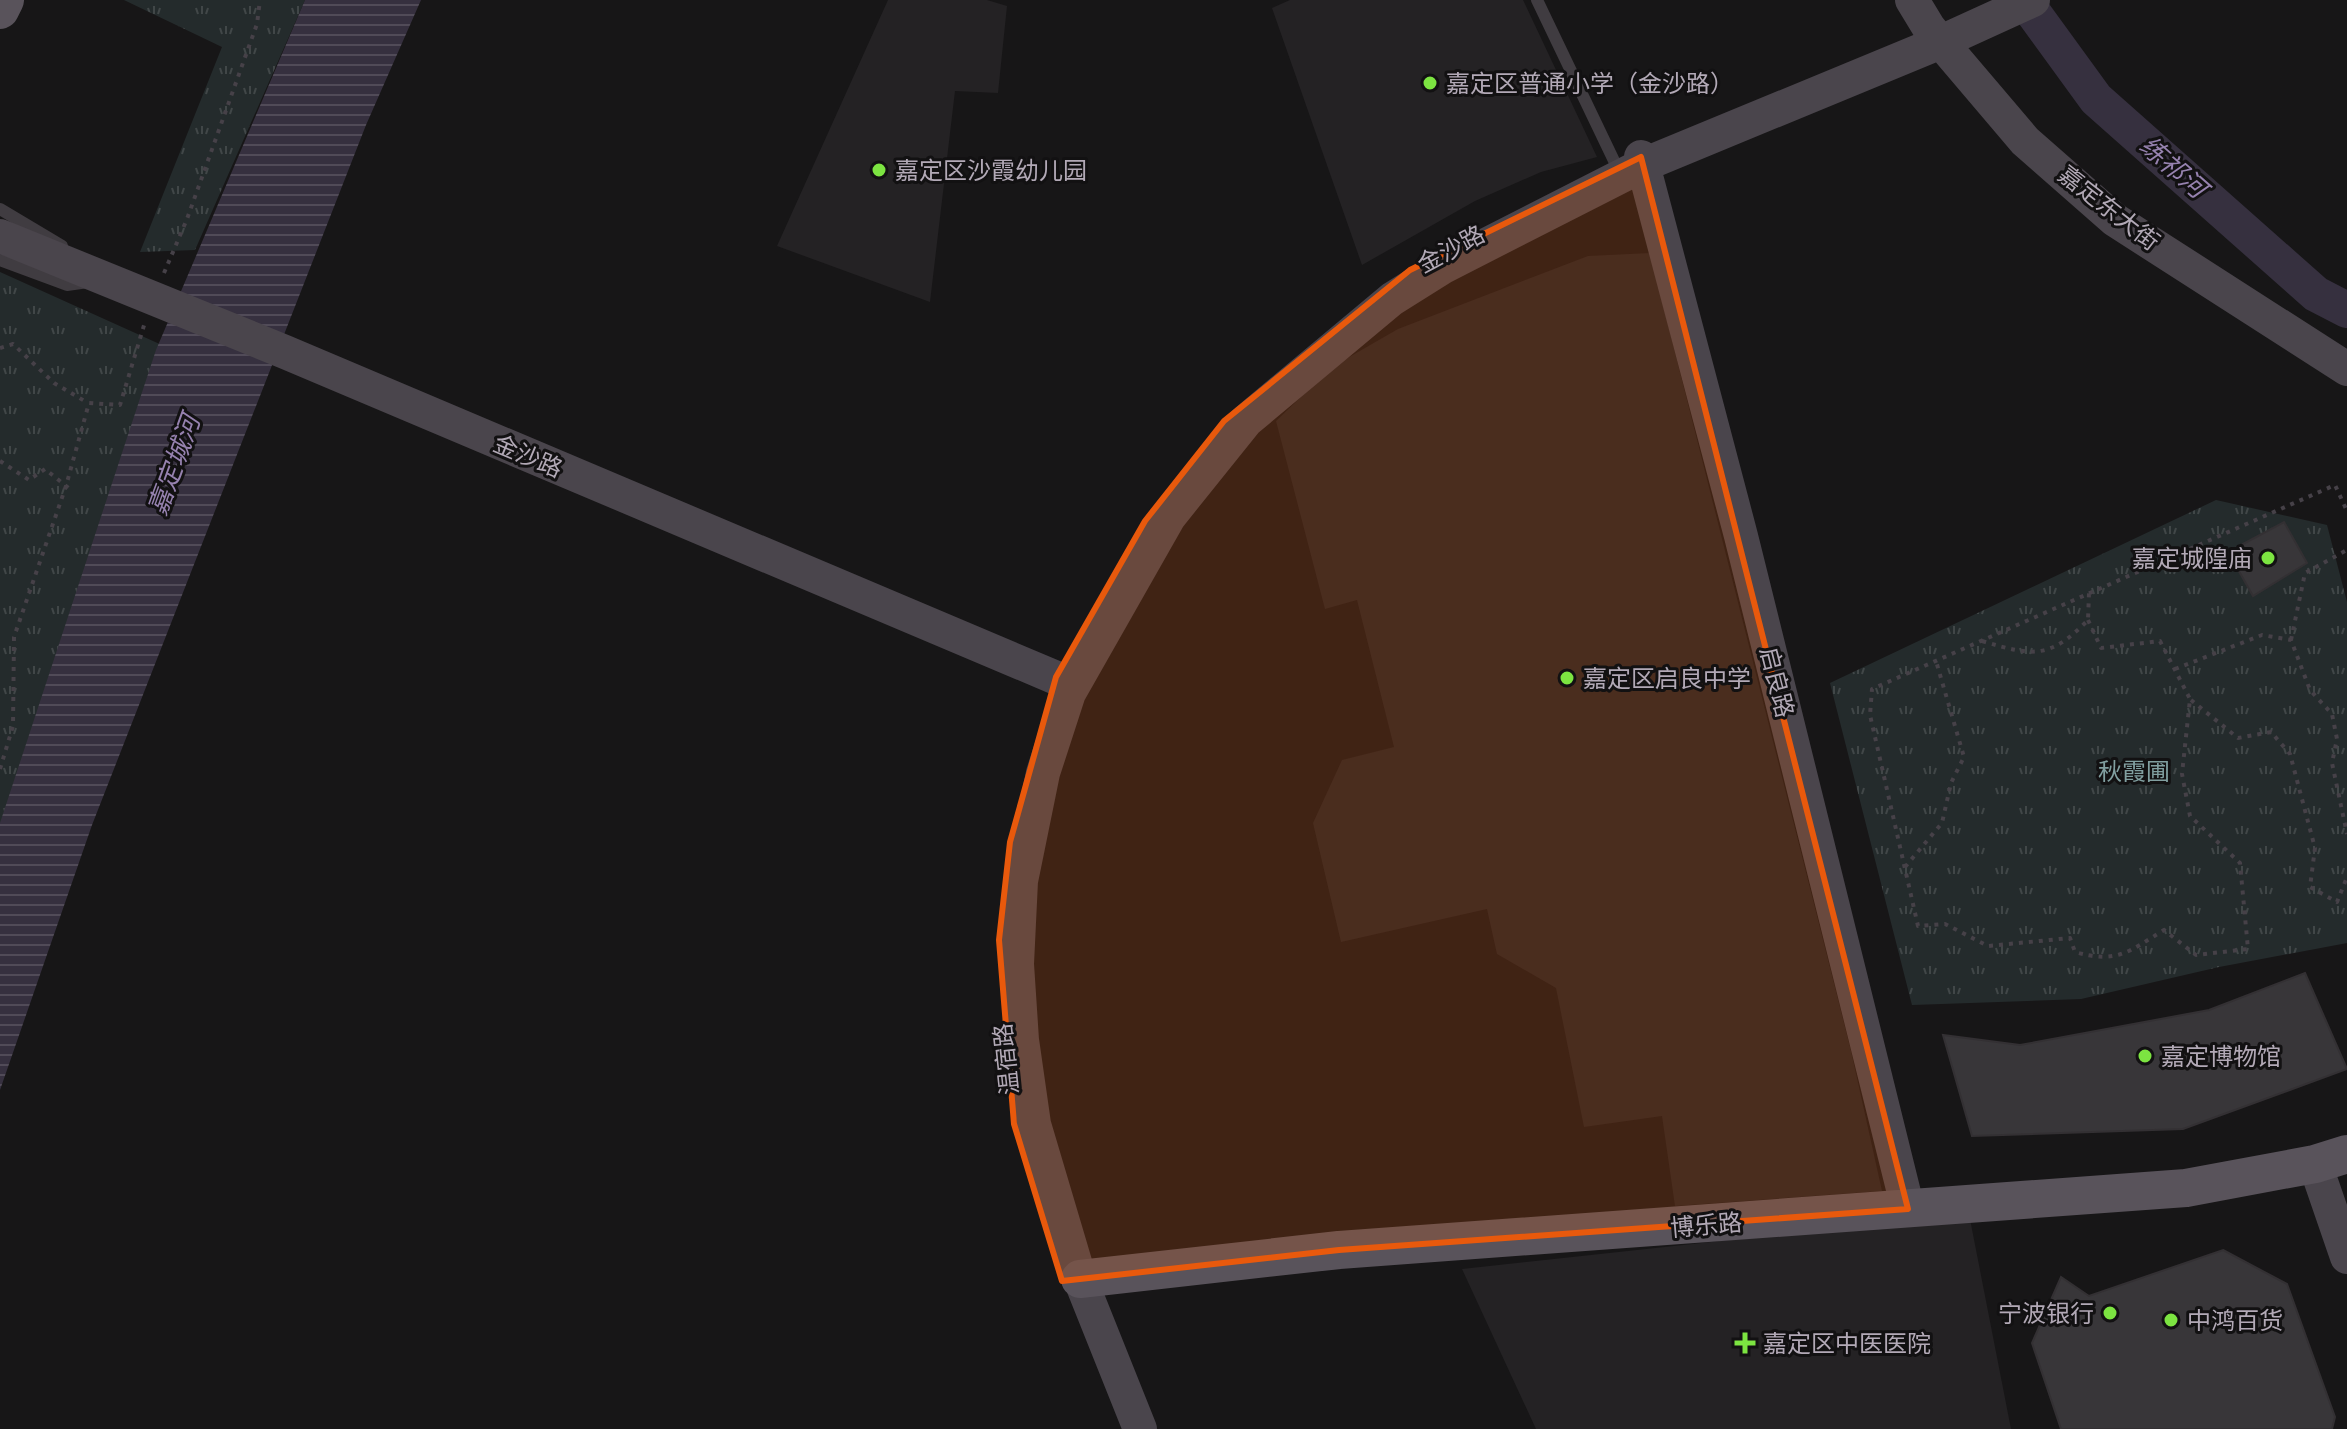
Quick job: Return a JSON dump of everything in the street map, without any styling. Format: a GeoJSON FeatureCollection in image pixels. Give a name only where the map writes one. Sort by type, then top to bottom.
{"type":"FeatureCollection","features":[{"type":"Feature","properties":{"kind":"main road"},"geometry":{"type":"LineString","coordinates":[[0,10],[5,0]]}},
{"type":"Feature","properties":{"kind":"main road","name":"博乐路"},"geometry":{"type":"LineString","coordinates":[[1071,1280],[1339,1250],[1481,1243],[2186,1188],[2332,1159]]}},
{"type":"Feature","properties":{"kind":"street","name":"金沙路"},"geometry":{"type":"LineString","coordinates":[[0,236],[285,352],[1064,681],[1145,521],[1224,421],[1315,341],[1410,270],[1559,193],[1634,163],[1927,23],[1989,0]]}},
{"type":"Feature","properties":{"kind":"street"},"geometry":{"type":"LineString","coordinates":[[1927,23],[2033,0]]}},
{"type":"Feature","properties":{"kind":"street","name":"嘉定东大街"},"geometry":{"type":"LineString","coordinates":[[1927,23],[2025,141],[2115,220],[2347,369]]}},
{"type":"Feature","properties":{"kind":"street","name":"启良路"},"geometry":{"type":"LineString","coordinates":[[1634,163],[1741,536],[1908,1209]]}},
{"type":"Feature","properties":{"kind":"street"},"geometry":{"type":"LineString","coordinates":[[1064,681],[1021,881],[1017,964],[1022,1040],[1034,1124],[1071,1280],[1121,1429]]}},
{"type":"Feature","properties":{"kind":"street"},"geometry":{"type":"LineString","coordinates":[[2332,1159],[2347,1196]]}},
{"type":"Feature","properties":{"kind":"street"},"geometry":{"type":"LineString","coordinates":[[2332,1159],[2347,1257]]}},
{"type":"Feature","properties":{"kind":"street"},"geometry":{"type":"LineString","coordinates":[[1071,1280],[1140,1429]]}},
{"type":"Feature","properties":{"kind":"lane"},"geometry":{"type":"LineString","coordinates":[[1537,0],[1634,163]]}},
{"type":"Feature","properties":{"kind":"lane"},"geometry":{"type":"LineString","coordinates":[[0,209],[54,240],[106,279]]}},
{"type":"Feature","properties":{"kind":"lane"},"geometry":{"type":"LineString","coordinates":[[0,260],[67,285],[106,279]]}},
{"type":"Feature","properties":{"kind":"path"},"geometry":{"type":"LineString","coordinates":[[0,348],[13,344],[54,383],[89,403],[120,405],[257,24],[260,0]]}},
{"type":"Feature","properties":{"kind":"path"},"geometry":{"type":"LineString","coordinates":[[0,769],[13,726],[14,637],[66,486],[89,403]]}},
{"type":"Feature","properties":{"kind":"path"},"geometry":{"type":"LineString","coordinates":[[0,461],[29,480],[45,469],[71,490]]}},
{"type":"Feature","properties":{"kind":"path"},"geometry":{"type":"LineString","coordinates":[[2190,699],[2182,774],[2190,816],[2240,863],[2248,949],[2196,955],[2164,930],[2126,953],[2101,960],[2075,952],[2070,938],[1988,946],[1945,924],[1918,926],[1870,715],[1872,689],[2335,485],[2347,511]]}},
{"type":"Feature","properties":{"kind":"path"},"geometry":{"type":"LineString","coordinates":[[2347,550],[2305,573],[2291,640],[2310,690],[2332,714],[2337,739],[2332,763],[2347,834]]}},
{"type":"Feature","properties":{"kind":"path"},"geometry":{"type":"LineString","coordinates":[[2089,593],[2088,620],[2101,648],[2160,641],[2190,699],[2238,738],[2271,732],[2290,754],[2315,848],[2310,887],[2337,902],[2347,877]]}},
{"type":"Feature","properties":{"kind":"path"},"geometry":{"type":"LineString","coordinates":[[1981,641],[2029,655],[2067,641],[2088,620]]}},
{"type":"Feature","properties":{"kind":"path"},"geometry":{"type":"LineString","coordinates":[[2175,669],[2262,635],[2291,640]]}},
{"type":"Feature","properties":{"kind":"path"},"geometry":{"type":"LineString","coordinates":[[1905,867],[1942,823],[1951,783],[1964,757],[1936,661]]}},
{"type":"Feature","properties":{"kind":"highlighted area"},"geometry":{"type":"Polygon","coordinates":[[[1641,157],[1908,1209],[1339,1250],[1062,1281],[1014,1124],[999,940],[1010,842],[1056,677],[1145,521],[1224,421],[1410,270],[1641,157]]]}},
{"type":"Feature","properties":{"kind":"shaded area","name":"嘉定区沙霞幼儿园"},"geometry":{"type":"Polygon","coordinates":[[[888,0],[987,0],[1007,6],[998,93],[955,91],[930,302],[777,246],[888,0]]]}},
{"type":"Feature","properties":{"kind":"shaded area","name":"嘉定区普通小学（金沙路）"},"geometry":{"type":"Polygon","coordinates":[[[1290,0],[1523,0],[1597,157],[1541,172],[1475,201],[1362,265],[1272,8],[1290,0]]]}},
{"type":"Feature","properties":{"kind":"shaded area","name":"嘉定区启良中学"},"geometry":{"type":"Polygon","coordinates":[[[1650,253],[1851,1051],[1882,1191],[1675,1206],[1662,1116],[1584,1127],[1556,988],[1497,954],[1487,909],[1341,942],[1313,823],[1342,760],[1394,747],[1357,600],[1325,609],[1276,421],[1332,367],[1398,329],[1588,256],[1650,253]]]}},
{"type":"Feature","properties":{"kind":"shaded area","name":"嘉定区中医医院"},"geometry":{"type":"Polygon","coordinates":[[[1969,1214],[2011,1429],[1536,1429],[1462,1269],[1969,1214]]]}},
{"type":"Feature","properties":{"kind":"green space"},"geometry":{"type":"Polygon","coordinates":[[[124,0],[305,0],[195,250],[140,252],[222,47],[124,0]]]}},
{"type":"Feature","properties":{"kind":"green space"},"geometry":{"type":"Polygon","coordinates":[[[0,272],[164,346],[0,834],[0,272]]]}},
{"type":"Feature","properties":{"kind":"green space","name":"秋霞圃"},"geometry":{"type":"Polygon","coordinates":[[[2216,500],[2327,525],[2347,602],[2347,943],[2219,967],[2081,999],[1912,1005],[1830,683],[2216,500]]]}},
{"type":"Feature","properties":{"kind":"water","name":"嘉定城河"},"geometry":{"type":"Polygon","coordinates":[[[305,0],[421,0],[366,125],[92,825],[0,1090],[0,823],[156,350],[305,0]]]}},
{"type":"Feature","properties":{"kind":"building","name":"嘉定城隍庙"},"geometry":{"type":"Polygon","coordinates":[[[2284,522],[2307,563],[2253,596],[2228,552],[2284,522]]]}},
{"type":"Feature","properties":{"kind":"building","name":"嘉定博物馆"},"geometry":{"type":"Polygon","coordinates":[[[2305,973],[2347,1069],[2183,1129],[1972,1136],[1943,1035],[2020,1045],[2209,1010],[2305,973]]]}},
{"type":"Feature","properties":{"kind":"building","name":"中鸿百货"},"geometry":{"type":"Polygon","coordinates":[[[2223,1250],[2287,1284],[2335,1417],[2332,1429],[2061,1429],[2032,1343],[2061,1277],[2089,1296],[2223,1250]]]}},
{"type":"Feature","properties":{"kind":"waterway","name":"练祁河"},"geometry":{"type":"LineString","coordinates":[[2024,0],[2096,99],[2316,294],[2347,310]]}},
{"type":"Feature","properties":{"kind":"place","name":"嘉定区普通小学（金沙路）"},"geometry":{"type":"Point","coordinates":[1430,83]}},
{"type":"Feature","properties":{"kind":"place","name":"嘉定区沙霞幼儿园"},"geometry":{"type":"Point","coordinates":[879,170]}},
{"type":"Feature","properties":{"kind":"place","name":"嘉定城隍庙"},"geometry":{"type":"Point","coordinates":[2268,558]}},
{"type":"Feature","properties":{"kind":"place","name":"嘉定区启良中学"},"geometry":{"type":"Point","coordinates":[1567,678]}},
{"type":"Feature","properties":{"kind":"place","name":"嘉定博物馆"},"geometry":{"type":"Point","coordinates":[2145,1056]}},
{"type":"Feature","properties":{"kind":"place","name":"宁波银行"},"geometry":{"type":"Point","coordinates":[2110,1313]}},
{"type":"Feature","properties":{"kind":"place","name":"中鸿百货"},"geometry":{"type":"Point","coordinates":[2171,1320]}},
{"type":"Feature","properties":{"kind":"place","name":"嘉定区中医医院"},"geometry":{"type":"Point","coordinates":[1745,1343]}}]}
